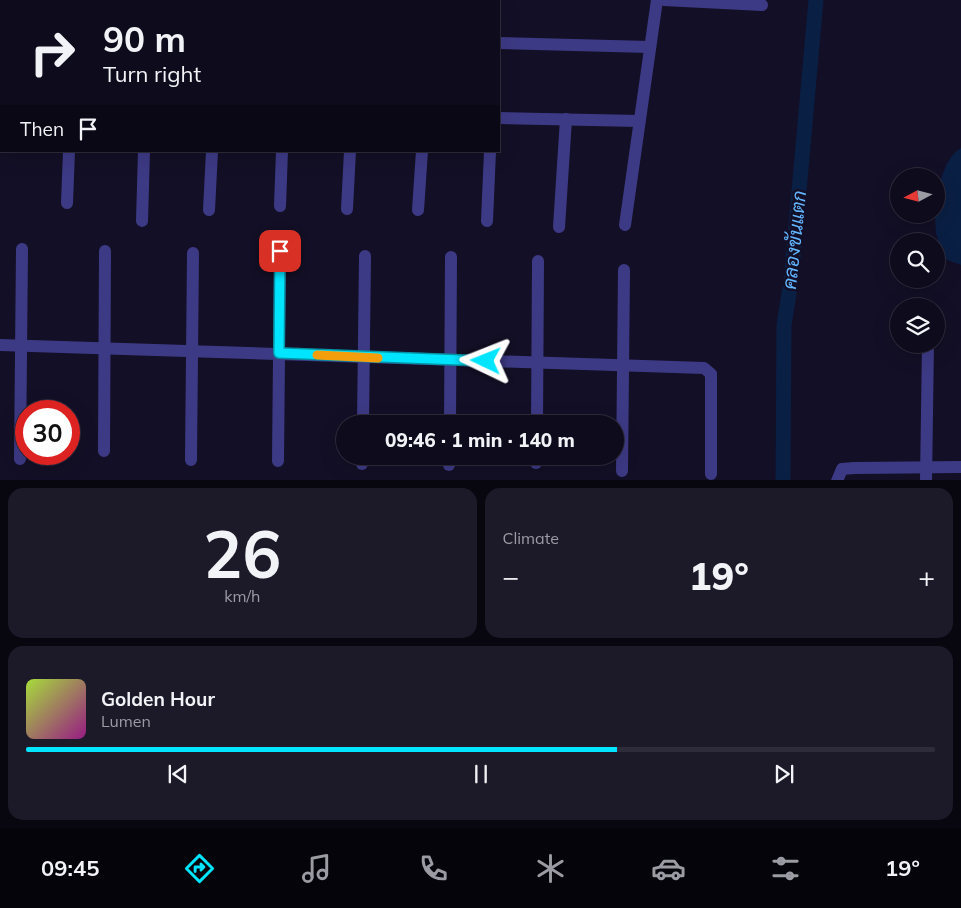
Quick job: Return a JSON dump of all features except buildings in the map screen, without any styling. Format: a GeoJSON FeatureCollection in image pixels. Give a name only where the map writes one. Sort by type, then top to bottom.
{"type":"FeatureCollection","features":[{"type":"Feature","properties":{"kind":"street"},"geometry":{"type":"LineString","coordinates":[[625,225],[657,0]]}},
{"type":"Feature","properties":{"kind":"street"},"geometry":{"type":"LineString","coordinates":[[664,0],[717,1],[762,5]]}},
{"type":"Feature","properties":{"kind":"street"},"geometry":{"type":"LineString","coordinates":[[500,43],[650,46]]}},
{"type":"Feature","properties":{"kind":"street"},"geometry":{"type":"LineString","coordinates":[[500,118],[639,120]]}},
{"type":"Feature","properties":{"kind":"street"},"geometry":{"type":"LineString","coordinates":[[559,227],[566,119]]}},
{"type":"Feature","properties":{"kind":"street"},"geometry":{"type":"LineString","coordinates":[[67,203],[69,152]]}},
{"type":"Feature","properties":{"kind":"street"},"geometry":{"type":"LineString","coordinates":[[142,220],[144,152]]}},
{"type":"Feature","properties":{"kind":"street"},"geometry":{"type":"LineString","coordinates":[[209,210],[212,152]]}},
{"type":"Feature","properties":{"kind":"street"},"geometry":{"type":"LineString","coordinates":[[280,206],[282,152]]}},
{"type":"Feature","properties":{"kind":"street"},"geometry":{"type":"LineString","coordinates":[[347,209],[350,152]]}},
{"type":"Feature","properties":{"kind":"street"},"geometry":{"type":"LineString","coordinates":[[418,210],[422,152]]}},
{"type":"Feature","properties":{"kind":"street"},"geometry":{"type":"LineString","coordinates":[[487,221],[490,152]]}},
{"type":"Feature","properties":{"kind":"street"},"geometry":{"type":"LineString","coordinates":[[20,400],[22,249]]}},
{"type":"Feature","properties":{"kind":"street"},"geometry":{"type":"LineString","coordinates":[[104,451],[105,251]]}},
{"type":"Feature","properties":{"kind":"street"},"geometry":{"type":"LineString","coordinates":[[278,461],[280,251]]}},
{"type":"Feature","properties":{"kind":"street"},"geometry":{"type":"LineString","coordinates":[[191,460],[193,253]]}},
{"type":"Feature","properties":{"kind":"street"},"geometry":{"type":"LineString","coordinates":[[363,415],[365,256]]}},
{"type":"Feature","properties":{"kind":"street"},"geometry":{"type":"LineString","coordinates":[[450,415],[451,257]]}},
{"type":"Feature","properties":{"kind":"street"},"geometry":{"type":"LineString","coordinates":[[537,415],[538,261]]}},
{"type":"Feature","properties":{"kind":"street"},"geometry":{"type":"LineString","coordinates":[[622,471],[624,270]]}},
{"type":"Feature","properties":{"kind":"street"},"geometry":{"type":"LineString","coordinates":[[0,346],[279,353],[537,363],[694,366],[704,368],[711,374],[711,474]]}},
{"type":"Feature","properties":{"kind":"street"},"geometry":{"type":"LineString","coordinates":[[926,480],[928,353]]}},
{"type":"Feature","properties":{"kind":"street"},"geometry":{"type":"LineString","coordinates":[[836,480],[842,470],[854,468],[961,467]]}},
{"type":"Feature","properties":{"kind":"water"},"geometry":{"type":"Polygon","coordinates":[[[961,148],[961,265],[945,259],[945,233],[936,233],[935,224],[945,223],[945,168],[953,154],[961,148]]]}},
{"type":"Feature","properties":{"kind":"waterway","name":"คลองขันแตก"},"geometry":{"type":"LineString","coordinates":[[783,480],[784,325],[791,281],[816,0]]}},
{"type":"Feature","properties":{"kind":"slow traffic"},"geometry":{"type":"LineString","coordinates":[[317,355],[378,358]]}},
{"type":"Feature","properties":{"kind":"route"},"geometry":{"type":"LineString","coordinates":[[280,251],[279,353],[486,361]]}}]}
